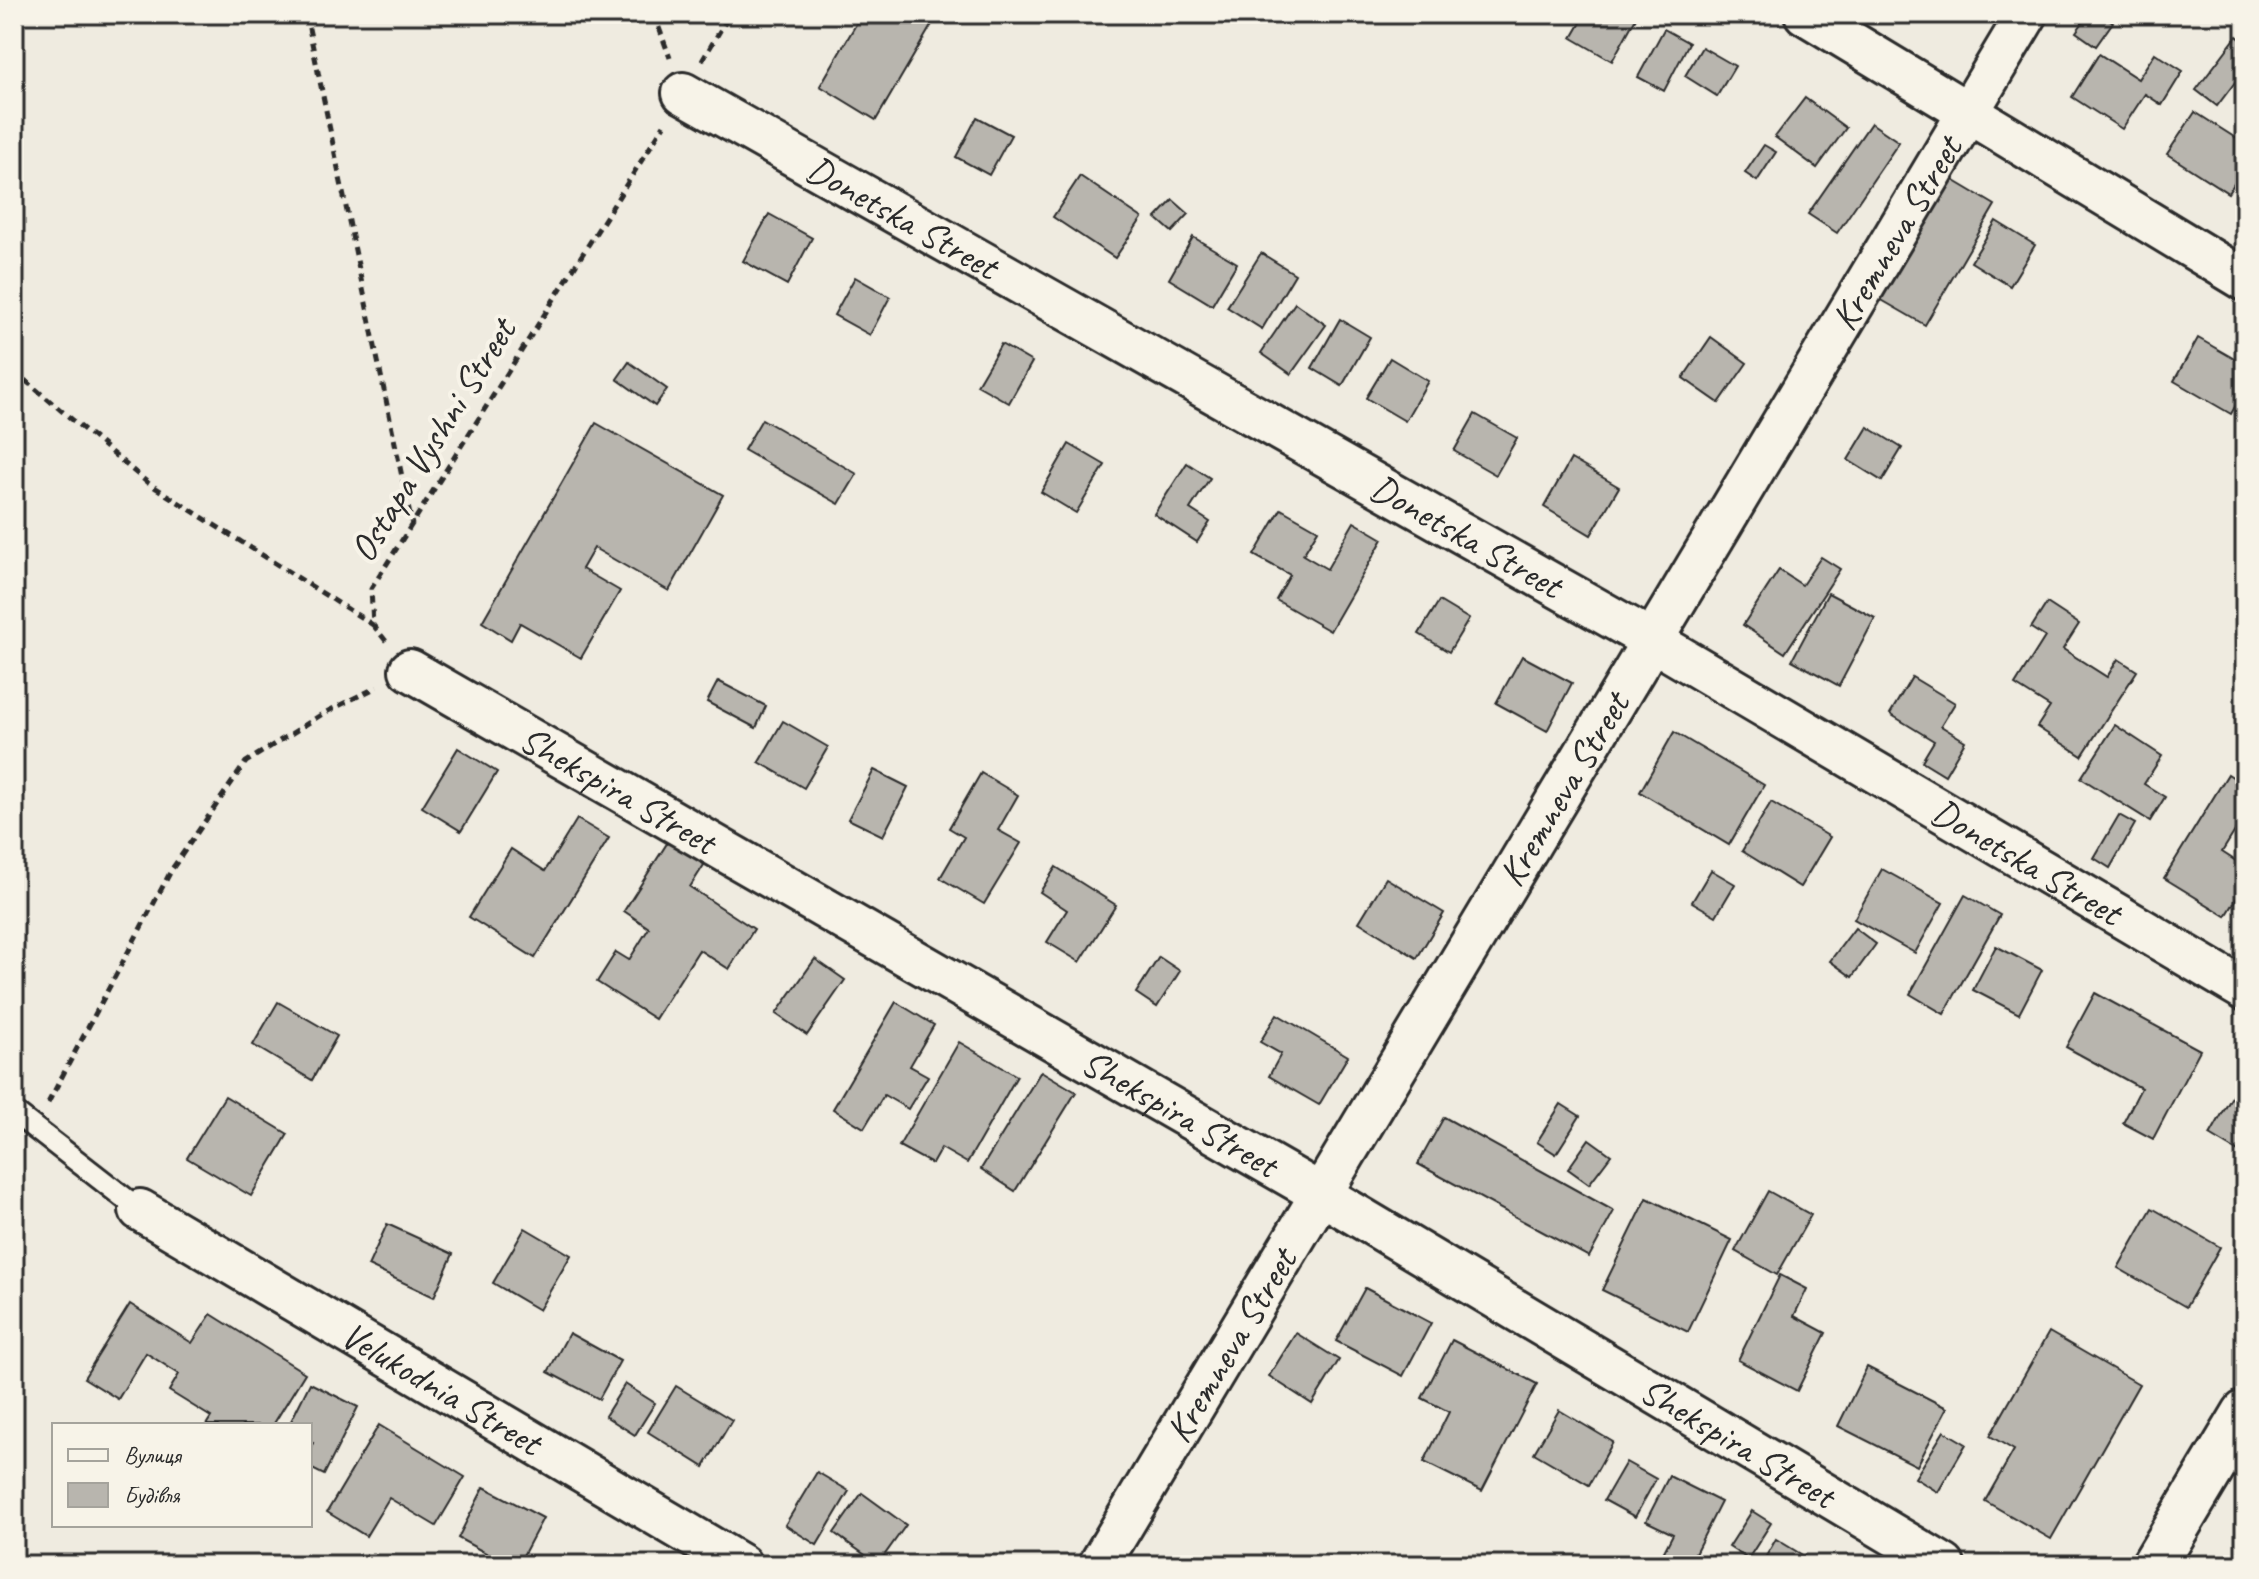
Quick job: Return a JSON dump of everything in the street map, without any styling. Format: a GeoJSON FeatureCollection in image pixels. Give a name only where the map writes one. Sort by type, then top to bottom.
{"type":"FeatureCollection","features":[{"type":"Feature","properties":{"kind":"street"},"geometry":{"type":"LineString","coordinates":[[1805,14],[2245,280]]}},
{"type":"Feature","properties":{"kind":"street","name":"Kremneva Street"},"geometry":{"type":"LineString","coordinates":[[1099,1565],[2027,14]]}},
{"type":"Feature","properties":{"kind":"street","name":"Donetska Street"},"geometry":{"type":"LineString","coordinates":[[683,93],[1653,641],[2245,990]]}},
{"type":"Feature","properties":{"kind":"street","name":"Shekspira Street"},"geometry":{"type":"LineString","coordinates":[[410,670],[1321,1194],[1944,1565]]}},
{"type":"Feature","properties":{"kind":"street","name":"Velukodnia Street"},"geometry":{"type":"LineString","coordinates":[[140,1210],[741,1565]]}},
{"type":"Feature","properties":{"kind":"street"},"geometry":{"type":"LineString","coordinates":[[2154,1565],[2245,1413]]}},
{"type":"Feature","properties":{"kind":"lane"},"geometry":{"type":"LineString","coordinates":[[14,1112],[140,1210]]}},
{"type":"Feature","properties":{"kind":"path"},"geometry":{"type":"LineString","coordinates":[[306,14],[412,525]]}},
{"type":"Feature","properties":{"kind":"path","name":"Ostapa Vyshni Street"},"geometry":{"type":"LineString","coordinates":[[410,670],[373,625],[371,589],[730,14]]}},
{"type":"Feature","properties":{"kind":"path"},"geometry":{"type":"LineString","coordinates":[[14,371],[148,483],[373,625]]}},
{"type":"Feature","properties":{"kind":"path"},"geometry":{"type":"LineString","coordinates":[[35,1126],[172,869],[246,762],[324,713],[410,670]]}},
{"type":"Feature","properties":{"kind":"building"},"geometry":{"type":"Polygon","coordinates":[[[862,14],[938,14],[876,120],[820,86],[862,14]]]}},
{"type":"Feature","properties":{"kind":"building"},"geometry":{"type":"Polygon","coordinates":[[[1586,14],[1638,14],[1612,61],[1572,38],[1586,14]]]}},
{"type":"Feature","properties":{"kind":"building"},"geometry":{"type":"Polygon","coordinates":[[[2089,14],[2102,14],[2113,22],[2096,46],[2076,32],[2089,14]]]}},
{"type":"Feature","properties":{"kind":"building"},"geometry":{"type":"Polygon","coordinates":[[[1664,29],[1689,43],[1664,91],[1638,77],[1664,29]]]}},
{"type":"Feature","properties":{"kind":"building"},"geometry":{"type":"Polygon","coordinates":[[[2237,36],[2245,43],[2245,69],[2217,106],[2196,90],[2237,36]]]}},
{"type":"Feature","properties":{"kind":"building"},"geometry":{"type":"Polygon","coordinates":[[[1702,47],[1735,66],[1717,96],[1685,76],[1702,47]]]}},
{"type":"Feature","properties":{"kind":"building"},"geometry":{"type":"Polygon","coordinates":[[[2155,53],[2183,71],[2162,105],[2145,94],[2122,129],[2072,97],[2099,54],[2138,79],[2155,53]]]}},
{"type":"Feature","properties":{"kind":"building"},"geometry":{"type":"Polygon","coordinates":[[[1805,98],[1846,128],[1817,168],[1775,137],[1805,98]]]}},
{"type":"Feature","properties":{"kind":"building"},"geometry":{"type":"Polygon","coordinates":[[[2195,112],[2245,144],[2245,167],[2228,193],[2167,154],[2195,112]]]}},
{"type":"Feature","properties":{"kind":"building"},"geometry":{"type":"Polygon","coordinates":[[[977,117],[1011,135],[989,175],[956,157],[977,117]]]}},
{"type":"Feature","properties":{"kind":"building"},"geometry":{"type":"Polygon","coordinates":[[[1871,123],[1899,142],[1837,233],[1808,214],[1871,123]]]}},
{"type":"Feature","properties":{"kind":"building"},"geometry":{"type":"Polygon","coordinates":[[[1764,145],[1776,152],[1757,181],[1745,173],[1764,145]]]}},
{"type":"Feature","properties":{"kind":"building"},"geometry":{"type":"Polygon","coordinates":[[[1080,176],[1142,218],[1115,258],[1053,217],[1080,176]]]}},
{"type":"Feature","properties":{"kind":"building"},"geometry":{"type":"Polygon","coordinates":[[[1948,177],[1995,205],[1925,325],[1878,298],[1948,177]]]}},
{"type":"Feature","properties":{"kind":"building"},"geometry":{"type":"Polygon","coordinates":[[[1173,200],[1189,214],[1172,232],[1156,218],[1173,200]]]}},
{"type":"Feature","properties":{"kind":"building"},"geometry":{"type":"Polygon","coordinates":[[[769,214],[812,238],[787,285],[743,261],[769,214]]]}},
{"type":"Feature","properties":{"kind":"building"},"geometry":{"type":"Polygon","coordinates":[[[1996,221],[2035,245],[2010,286],[1971,262],[1996,221]]]}},
{"type":"Feature","properties":{"kind":"building"},"geometry":{"type":"Polygon","coordinates":[[[1193,237],[1237,263],[1212,305],[1169,279],[1193,237]]]}},
{"type":"Feature","properties":{"kind":"building"},"geometry":{"type":"Polygon","coordinates":[[[1261,253],[1295,274],[1262,329],[1227,307],[1261,253]]]}},
{"type":"Feature","properties":{"kind":"building"},"geometry":{"type":"Polygon","coordinates":[[[855,277],[890,297],[870,335],[834,315],[855,277]]]}},
{"type":"Feature","properties":{"kind":"building"},"geometry":{"type":"Polygon","coordinates":[[[1295,303],[1326,325],[1291,374],[1261,353],[1295,303]]]}},
{"type":"Feature","properties":{"kind":"building"},"geometry":{"type":"Polygon","coordinates":[[[1340,319],[1370,337],[1342,386],[1312,368],[1340,319]]]}},
{"type":"Feature","properties":{"kind":"building"},"geometry":{"type":"Polygon","coordinates":[[[1711,337],[1747,363],[1719,403],[1683,378],[1711,337]]]}},
{"type":"Feature","properties":{"kind":"building"},"geometry":{"type":"Polygon","coordinates":[[[2198,338],[2245,365],[2245,389],[2231,414],[2174,381],[2198,338]]]}},
{"type":"Feature","properties":{"kind":"building"},"geometry":{"type":"Polygon","coordinates":[[[1001,344],[1032,362],[1009,403],[977,385],[1001,344]]]}},
{"type":"Feature","properties":{"kind":"building"},"geometry":{"type":"Polygon","coordinates":[[[1390,358],[1428,381],[1405,421],[1366,398],[1390,358]]]}},
{"type":"Feature","properties":{"kind":"building"},"geometry":{"type":"Polygon","coordinates":[[[629,362],[667,389],[655,406],[617,379],[629,362]]]}},
{"type":"Feature","properties":{"kind":"building"},"geometry":{"type":"Polygon","coordinates":[[[1475,414],[1517,438],[1496,475],[1454,451],[1475,414]]]}},
{"type":"Feature","properties":{"kind":"building"},"geometry":{"type":"Polygon","coordinates":[[[762,419],[857,474],[839,504],[744,450],[762,419]]]}},
{"type":"Feature","properties":{"kind":"building"},"geometry":{"type":"Polygon","coordinates":[[[596,423],[723,495],[669,591],[594,548],[582,569],[620,591],[581,658],[520,623],[511,640],[482,622],[596,423]]]}},
{"type":"Feature","properties":{"kind":"building"},"geometry":{"type":"Polygon","coordinates":[[[1868,427],[1902,448],[1882,481],[1848,460],[1868,427]]]}},
{"type":"Feature","properties":{"kind":"building"},"geometry":{"type":"Polygon","coordinates":[[[1069,444],[1105,465],[1076,513],[1041,492],[1069,444]]]}},
{"type":"Feature","properties":{"kind":"building"},"geometry":{"type":"Polygon","coordinates":[[[1571,459],[1619,487],[1591,535],[1544,507],[1571,459]]]}},
{"type":"Feature","properties":{"kind":"building"},"geometry":{"type":"Polygon","coordinates":[[[1187,463],[1210,478],[1190,509],[1210,522],[1197,542],[1154,514],[1187,463]]]}},
{"type":"Feature","properties":{"kind":"building"},"geometry":{"type":"Polygon","coordinates":[[[1281,509],[1318,530],[1303,555],[1327,569],[1354,522],[1383,539],[1330,631],[1276,600],[1290,575],[1254,555],[1281,509]]]}},
{"type":"Feature","properties":{"kind":"building"},"geometry":{"type":"Polygon","coordinates":[[[1821,557],[1840,569],[1785,653],[1743,625],[1779,570],[1802,585],[1821,557]]]}},
{"type":"Feature","properties":{"kind":"building"},"geometry":{"type":"Polygon","coordinates":[[[1828,593],[1875,618],[1839,686],[1792,660],[1828,593]]]}},
{"type":"Feature","properties":{"kind":"building"},"geometry":{"type":"Polygon","coordinates":[[[1439,601],[1469,619],[1449,652],[1419,634],[1439,601]]]}},
{"type":"Feature","properties":{"kind":"building"},"geometry":{"type":"Polygon","coordinates":[[[2047,603],[2079,624],[2063,649],[2107,677],[2118,659],[2137,671],[2082,756],[2037,727],[2050,707],[2015,685],[2045,637],[2031,628],[2047,603]]]}},
{"type":"Feature","properties":{"kind":"building"},"geometry":{"type":"Polygon","coordinates":[[[1522,656],[1572,683],[1547,731],[1496,703],[1522,656]]]}},
{"type":"Feature","properties":{"kind":"building"},"geometry":{"type":"Polygon","coordinates":[[[1912,677],[1955,703],[1941,726],[1965,741],[1945,775],[1922,761],[1934,741],[1890,714],[1912,677]]]}},
{"type":"Feature","properties":{"kind":"building"},"geometry":{"type":"Polygon","coordinates":[[[718,681],[766,706],[756,728],[707,702],[718,681]]]}},
{"type":"Feature","properties":{"kind":"building"},"geometry":{"type":"Polygon","coordinates":[[[783,721],[828,747],[804,788],[759,762],[783,721]]]}},
{"type":"Feature","properties":{"kind":"building"},"geometry":{"type":"Polygon","coordinates":[[[2115,725],[2162,756],[2144,784],[2165,797],[2150,821],[2081,778],[2115,725]]]}},
{"type":"Feature","properties":{"kind":"building"},"geometry":{"type":"Polygon","coordinates":[[[1674,732],[1764,785],[1729,845],[1640,792],[1674,732]]]}},
{"type":"Feature","properties":{"kind":"building"},"geometry":{"type":"Polygon","coordinates":[[[458,748],[497,772],[461,831],[422,807],[458,748]]]}},
{"type":"Feature","properties":{"kind":"building"},"geometry":{"type":"Polygon","coordinates":[[[874,770],[908,787],[883,836],[848,819],[874,770]]]}},
{"type":"Feature","properties":{"kind":"building"},"geometry":{"type":"Polygon","coordinates":[[[981,773],[1018,795],[998,830],[1021,843],[984,904],[940,878],[964,837],[949,828],[981,773]]]}},
{"type":"Feature","properties":{"kind":"building"},"geometry":{"type":"Polygon","coordinates":[[[2228,774],[2245,785],[2245,815],[2222,852],[2245,867],[2245,885],[2226,916],[2164,878],[2228,774]]]}},
{"type":"Feature","properties":{"kind":"building"},"geometry":{"type":"Polygon","coordinates":[[[1771,802],[1830,837],[1800,887],[1742,851],[1771,802]]]}},
{"type":"Feature","properties":{"kind":"building"},"geometry":{"type":"Polygon","coordinates":[[[2119,815],[2135,824],[2110,868],[2094,858],[2119,815]]]}},
{"type":"Feature","properties":{"kind":"building"},"geometry":{"type":"Polygon","coordinates":[[[577,819],[609,838],[535,958],[469,917],[511,849],[545,871],[577,819]]]}},
{"type":"Feature","properties":{"kind":"building"},"geometry":{"type":"Polygon","coordinates":[[[673,834],[709,857],[690,887],[754,929],[729,969],[699,950],[655,1019],[597,982],[616,952],[629,960],[649,928],[624,911],[673,834]]]}},
{"type":"Feature","properties":{"kind":"building"},"geometry":{"type":"Polygon","coordinates":[[[1056,867],[1116,905],[1080,962],[1047,942],[1067,910],[1040,892],[1056,867]]]}},
{"type":"Feature","properties":{"kind":"building"},"geometry":{"type":"Polygon","coordinates":[[[1882,869],[1943,903],[1915,953],[1854,919],[1882,869]]]}},
{"type":"Feature","properties":{"kind":"building"},"geometry":{"type":"Polygon","coordinates":[[[1711,870],[1735,884],[1716,916],[1692,902],[1711,870]]]}},
{"type":"Feature","properties":{"kind":"building"},"geometry":{"type":"Polygon","coordinates":[[[1386,878],[1444,913],[1417,958],[1359,922],[1386,878]]]}},
{"type":"Feature","properties":{"kind":"building"},"geometry":{"type":"Polygon","coordinates":[[[1965,895],[2000,915],[1944,1014],[1910,994],[1965,895]]]}},
{"type":"Feature","properties":{"kind":"building"},"geometry":{"type":"Polygon","coordinates":[[[1855,928],[1876,944],[1852,977],[1830,961],[1855,928]]]}},
{"type":"Feature","properties":{"kind":"building"},"geometry":{"type":"Polygon","coordinates":[[[1996,946],[2042,970],[2019,1014],[1973,990],[1996,946]]]}},
{"type":"Feature","properties":{"kind":"building"},"geometry":{"type":"Polygon","coordinates":[[[1159,957],[1180,971],[1157,1007],[1136,993],[1159,957]]]}},
{"type":"Feature","properties":{"kind":"building"},"geometry":{"type":"Polygon","coordinates":[[[815,959],[845,980],[807,1035],[776,1014],[815,959]]]}},
{"type":"Feature","properties":{"kind":"building"},"geometry":{"type":"Polygon","coordinates":[[[2095,993],[2200,1050],[2153,1139],[2123,1123],[2141,1088],[2066,1047],[2095,993]]]}},
{"type":"Feature","properties":{"kind":"building"},"geometry":{"type":"Polygon","coordinates":[[[278,1002],[337,1036],[312,1080],[253,1045],[278,1002]]]}},
{"type":"Feature","properties":{"kind":"building"},"geometry":{"type":"Polygon","coordinates":[[[896,1002],[934,1025],[910,1066],[928,1076],[908,1109],[884,1095],[864,1128],[833,1109],[896,1002]]]}},
{"type":"Feature","properties":{"kind":"building"},"geometry":{"type":"Polygon","coordinates":[[[1277,1014],[1348,1056],[1319,1105],[1269,1076],[1281,1054],[1260,1042],[1277,1014]]]}},
{"type":"Feature","properties":{"kind":"building"},"geometry":{"type":"Polygon","coordinates":[[[959,1042],[1017,1076],[967,1163],[941,1148],[932,1164],[899,1146],[959,1042]]]}},
{"type":"Feature","properties":{"kind":"building"},"geometry":{"type":"Polygon","coordinates":[[[1041,1071],[1076,1092],[1015,1191],[981,1169],[1041,1071]]]}},
{"type":"Feature","properties":{"kind":"building"},"geometry":{"type":"Polygon","coordinates":[[[2242,1079],[2245,1081],[2245,1156],[2210,1135],[2242,1079]]]}},
{"type":"Feature","properties":{"kind":"building"},"geometry":{"type":"Polygon","coordinates":[[[225,1096],[288,1134],[251,1196],[187,1158],[225,1096]]]}},
{"type":"Feature","properties":{"kind":"building"},"geometry":{"type":"Polygon","coordinates":[[[1561,1104],[1580,1116],[1556,1154],[1537,1142],[1561,1104]]]}},
{"type":"Feature","properties":{"kind":"building"},"geometry":{"type":"Polygon","coordinates":[[[1444,1117],[1614,1211],[1589,1257],[1418,1164],[1444,1117]]]}},
{"type":"Feature","properties":{"kind":"building"},"geometry":{"type":"Polygon","coordinates":[[[1589,1139],[1611,1155],[1589,1184],[1568,1169],[1589,1139]]]}},
{"type":"Feature","properties":{"kind":"building"},"geometry":{"type":"Polygon","coordinates":[[[1768,1191],[1811,1215],[1777,1275],[1735,1251],[1768,1191]]]}},
{"type":"Feature","properties":{"kind":"building"},"geometry":{"type":"Polygon","coordinates":[[[1647,1198],[1732,1240],[1688,1332],[1602,1290],[1647,1198]]]}},
{"type":"Feature","properties":{"kind":"building"},"geometry":{"type":"Polygon","coordinates":[[[2152,1208],[2220,1247],[2186,1307],[2118,1268],[2152,1208]]]}},
{"type":"Feature","properties":{"kind":"building"},"geometry":{"type":"Polygon","coordinates":[[[387,1224],[453,1254],[434,1297],[368,1266],[387,1224]]]}},
{"type":"Feature","properties":{"kind":"building"},"geometry":{"type":"Polygon","coordinates":[[[525,1228],[571,1255],[539,1310],[493,1283],[525,1228]]]}},
{"type":"Feature","properties":{"kind":"building"},"geometry":{"type":"Polygon","coordinates":[[[1780,1275],[1807,1289],[1794,1316],[1826,1333],[1797,1391],[1738,1360],[1780,1275]]]}},
{"type":"Feature","properties":{"kind":"building"},"geometry":{"type":"Polygon","coordinates":[[[1365,1288],[1431,1323],[1403,1376],[1336,1341],[1365,1288]]]}},
{"type":"Feature","properties":{"kind":"building"},"geometry":{"type":"Polygon","coordinates":[[[130,1304],[192,1343],[211,1314],[305,1373],[274,1423],[207,1423],[211,1417],[169,1391],[179,1374],[146,1353],[118,1399],[84,1378],[130,1304]]]}},
{"type":"Feature","properties":{"kind":"building"},"geometry":{"type":"Polygon","coordinates":[[[2049,1332],[2139,1384],[2051,1539],[1985,1501],[2014,1450],[1990,1436],[2049,1332]]]}},
{"type":"Feature","properties":{"kind":"building"},"geometry":{"type":"Polygon","coordinates":[[[569,1333],[620,1361],[599,1399],[548,1372],[569,1333]]]}},
{"type":"Feature","properties":{"kind":"building"},"geometry":{"type":"Polygon","coordinates":[[[1296,1333],[1339,1360],[1312,1404],[1269,1376],[1296,1333]]]}},
{"type":"Feature","properties":{"kind":"building"},"geometry":{"type":"Polygon","coordinates":[[[1452,1340],[1537,1384],[1482,1491],[1424,1462],[1449,1412],[1422,1398],[1452,1340]]]}},
{"type":"Feature","properties":{"kind":"building"},"geometry":{"type":"Polygon","coordinates":[[[1867,1367],[1947,1408],[1917,1466],[1838,1426],[1867,1367]]]}},
{"type":"Feature","properties":{"kind":"building"},"geometry":{"type":"Polygon","coordinates":[[[310,1383],[358,1407],[324,1475],[312,1469],[312,1423],[290,1423],[310,1383]]]}},
{"type":"Feature","properties":{"kind":"building"},"geometry":{"type":"Polygon","coordinates":[[[625,1384],[655,1403],[635,1435],[605,1416],[625,1384]]]}},
{"type":"Feature","properties":{"kind":"building"},"geometry":{"type":"Polygon","coordinates":[[[676,1386],[732,1420],[704,1467],[648,1432],[676,1386]]]}},
{"type":"Feature","properties":{"kind":"building"},"geometry":{"type":"Polygon","coordinates":[[[1559,1410],[1613,1442],[1589,1485],[1534,1453],[1559,1410]]]}},
{"type":"Feature","properties":{"kind":"building"},"geometry":{"type":"Polygon","coordinates":[[[379,1425],[465,1477],[436,1526],[389,1498],[366,1536],[327,1512],[379,1425]]]}},
{"type":"Feature","properties":{"kind":"building"},"geometry":{"type":"Polygon","coordinates":[[[1944,1431],[1966,1444],[1938,1492],[1915,1478],[1944,1431]]]}},
{"type":"Feature","properties":{"kind":"building"},"geometry":{"type":"Polygon","coordinates":[[[1626,1462],[1656,1479],[1635,1517],[1604,1500],[1626,1462]]]}},
{"type":"Feature","properties":{"kind":"building"},"geometry":{"type":"Polygon","coordinates":[[[817,1472],[849,1491],[817,1545],[785,1525],[817,1472]]]}},
{"type":"Feature","properties":{"kind":"building"},"geometry":{"type":"Polygon","coordinates":[[[1669,1476],[1721,1502],[1689,1565],[1666,1565],[1659,1561],[1673,1534],[1646,1521],[1669,1476]]]}},
{"type":"Feature","properties":{"kind":"building"},"geometry":{"type":"Polygon","coordinates":[[[484,1487],[543,1518],[518,1565],[508,1565],[458,1538],[484,1487]]]}},
{"type":"Feature","properties":{"kind":"building"},"geometry":{"type":"Polygon","coordinates":[[[862,1493],[906,1525],[878,1564],[834,1533],[862,1493]]]}},
{"type":"Feature","properties":{"kind":"building"},"geometry":{"type":"Polygon","coordinates":[[[1752,1511],[1771,1523],[1748,1559],[1729,1547],[1752,1511]]]}},
{"type":"Feature","properties":{"kind":"building"},"geometry":{"type":"Polygon","coordinates":[[[1776,1539],[1814,1562],[1812,1565],[1761,1565],[1776,1539]]]}}]}
